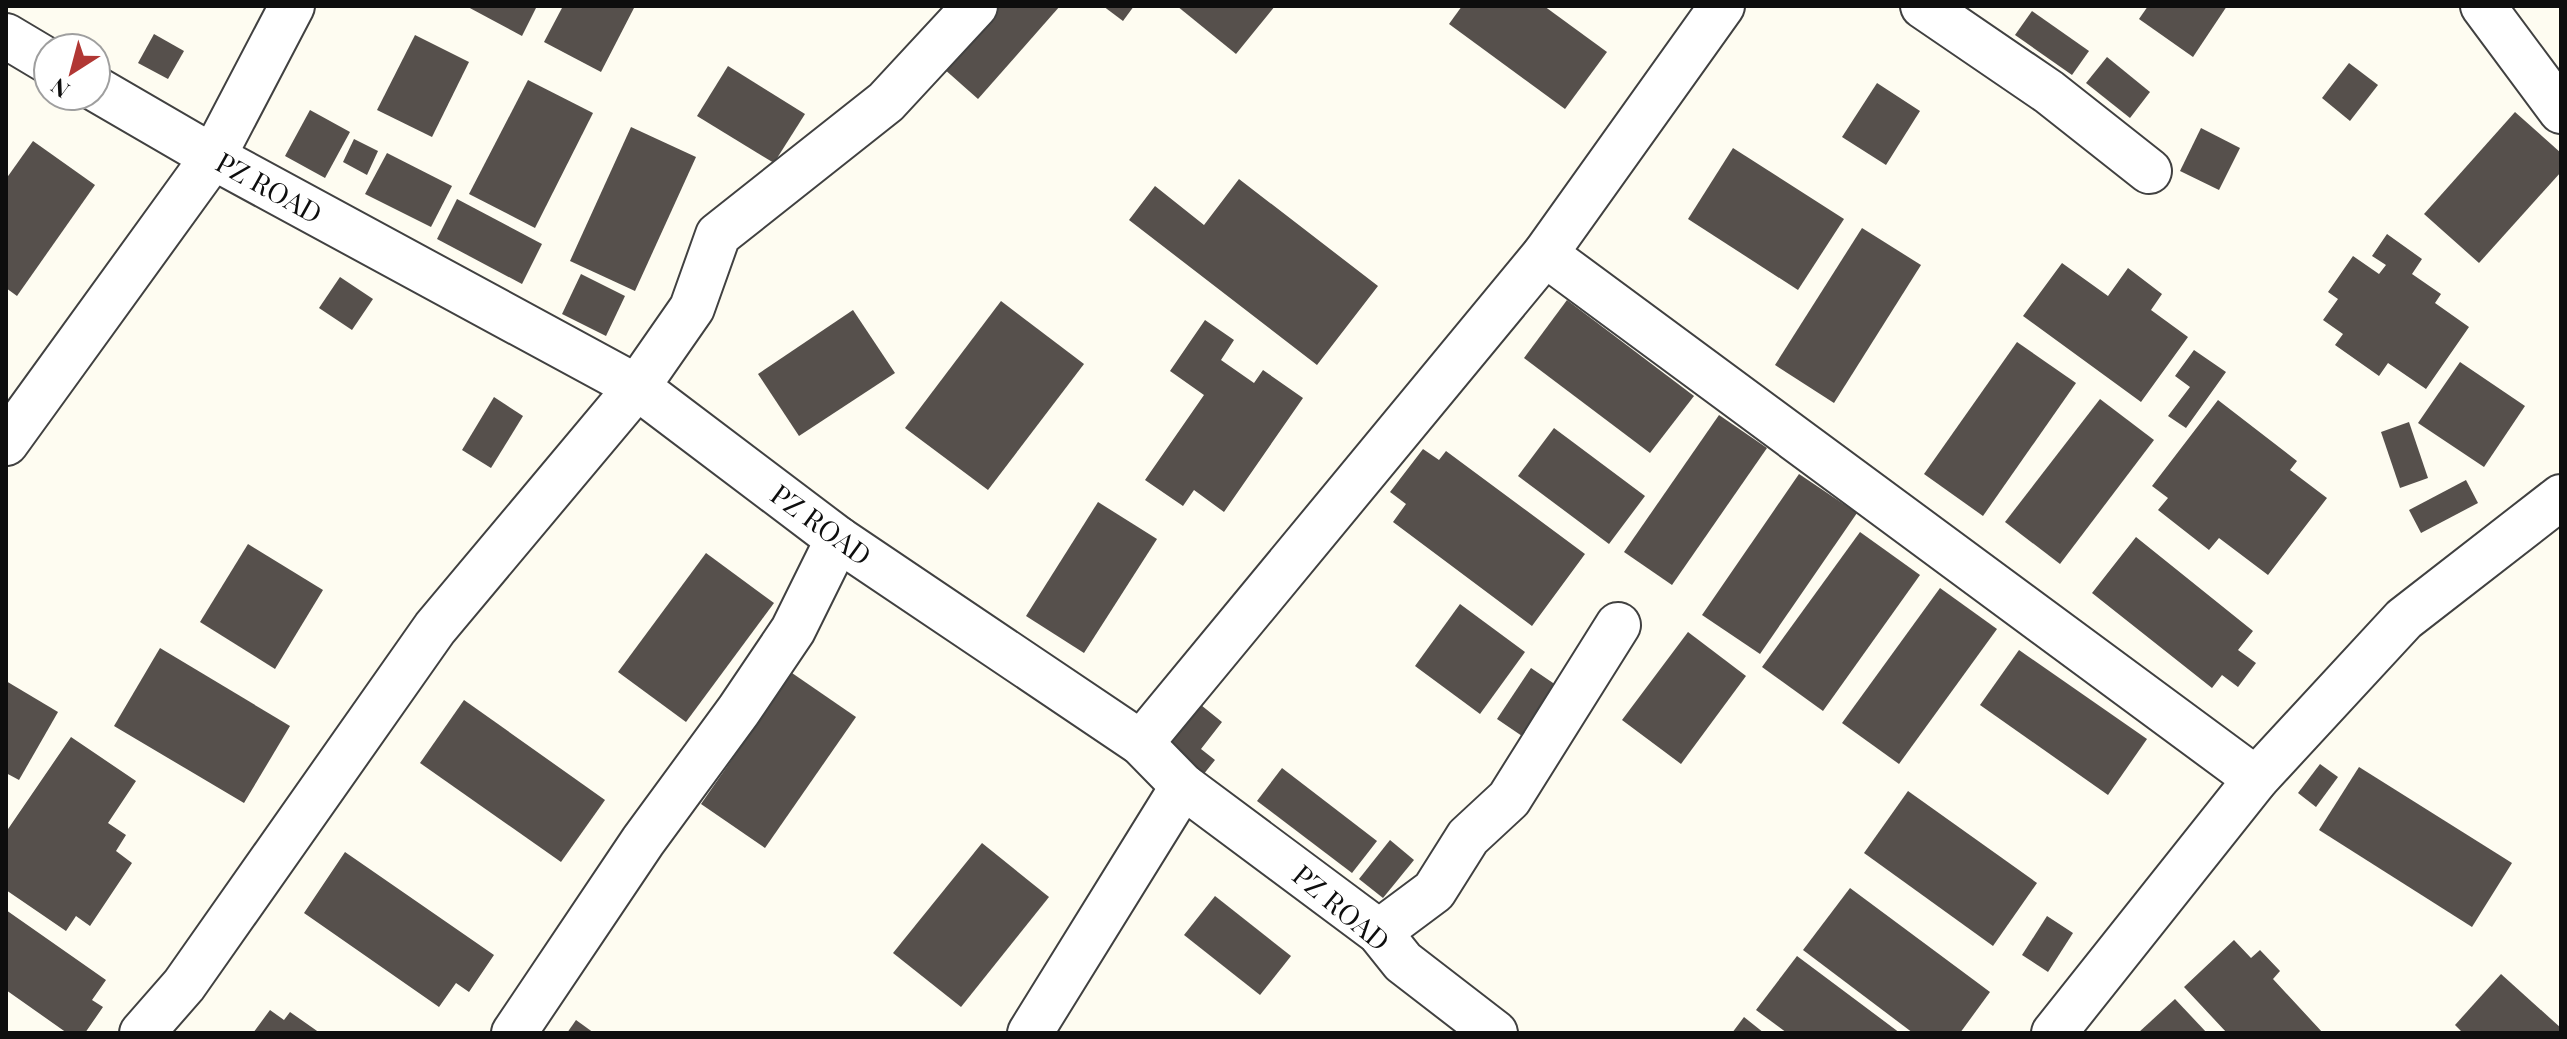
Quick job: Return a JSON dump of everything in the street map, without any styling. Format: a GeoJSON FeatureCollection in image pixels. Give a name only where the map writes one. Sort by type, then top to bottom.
{"type":"FeatureCollection","features":[{"type":"Feature","properties":{"kind":"street"},"geometry":{"type":"LineString","coordinates":[[6,443],[213,157],[292,6]]}},
{"type":"Feature","properties":{"kind":"street"},"geometry":{"type":"LineString","coordinates":[[142,1033],[184,985],[435,628],[637,387],[692,308],[718,235],[886,102],[975,6]]}},
{"type":"Feature","properties":{"kind":"street"},"geometry":{"type":"LineString","coordinates":[[1141,743],[1545,254],[1722,6]]}},
{"type":"Feature","properties":{"kind":"street"},"geometry":{"type":"LineString","coordinates":[[1923,6],[2049,92],[2149,171]]}},
{"type":"Feature","properties":{"kind":"street"},"geometry":{"type":"LineString","coordinates":[[2483,6],[2561,111]]}},
{"type":"Feature","properties":{"kind":"street"},"geometry":{"type":"LineString","coordinates":[[6,36],[32,51]]}},
{"type":"Feature","properties":{"kind":"street","name":"PZ ROAD"},"geometry":{"type":"LineString","coordinates":[[112,98],[213,157],[637,387],[838,539],[1141,743],[1183,786],[1379,932],[1403,962],[1495,1033]]}},
{"type":"Feature","properties":{"kind":"street"},"geometry":{"type":"LineString","coordinates":[[1545,254],[2256,779]]}},
{"type":"Feature","properties":{"kind":"street"},"geometry":{"type":"LineString","coordinates":[[2054,1033],[2256,779],[2404,619],[2561,497]]}},
{"type":"Feature","properties":{"kind":"street"},"geometry":{"type":"LineString","coordinates":[[514,1033],[643,841],[793,630],[838,539]]}},
{"type":"Feature","properties":{"kind":"street"},"geometry":{"type":"LineString","coordinates":[[1379,932],[1434,891],[1468,837],[1509,799],[1618,625]]}},
{"type":"Feature","properties":{"kind":"street"},"geometry":{"type":"LineString","coordinates":[[1030,1033],[1183,786]]}},
{"type":"Feature","properties":{"kind":"building"},"geometry":{"type":"Polygon","coordinates":[[[466,6],[537,6],[522,36],[466,6]]]}},
{"type":"Feature","properties":{"kind":"building"},"geometry":{"type":"Polygon","coordinates":[[[563,6],[635,6],[601,72],[544,42],[563,6]]]}},
{"type":"Feature","properties":{"kind":"building"},"geometry":{"type":"Polygon","coordinates":[[[998,6],[1060,6],[978,99],[943,68],[998,6]]]}},
{"type":"Feature","properties":{"kind":"building"},"geometry":{"type":"Polygon","coordinates":[[[1103,6],[1134,6],[1123,21],[1103,6]]]}},
{"type":"Feature","properties":{"kind":"building"},"geometry":{"type":"Polygon","coordinates":[[[1177,6],[1275,6],[1236,54],[1177,6]]]}},
{"type":"Feature","properties":{"kind":"building"},"geometry":{"type":"Polygon","coordinates":[[[1462,6],[1544,6],[1607,52],[1565,109],[1449,24],[1462,6]]]}},
{"type":"Feature","properties":{"kind":"building"},"geometry":{"type":"Polygon","coordinates":[[[2148,6],[2227,6],[2193,57],[2139,19],[2148,6]]]}},
{"type":"Feature","properties":{"kind":"building"},"geometry":{"type":"Polygon","coordinates":[[[2032,11],[2089,51],[2072,75],[2015,35],[2032,11]]]}},
{"type":"Feature","properties":{"kind":"building"},"geometry":{"type":"Polygon","coordinates":[[[154,34],[184,51],[168,79],[138,63],[154,34]]]}},
{"type":"Feature","properties":{"kind":"building"},"geometry":{"type":"Polygon","coordinates":[[[415,35],[469,62],[432,137],[377,110],[415,35]]]}},
{"type":"Feature","properties":{"kind":"building"},"geometry":{"type":"Polygon","coordinates":[[[2107,57],[2150,92],[2130,118],[2086,83],[2107,57]]]}},
{"type":"Feature","properties":{"kind":"building"},"geometry":{"type":"Polygon","coordinates":[[[2349,63],[2378,85],[2350,121],[2322,98],[2349,63]]]}},
{"type":"Feature","properties":{"kind":"building"},"geometry":{"type":"Polygon","coordinates":[[[728,66],[805,114],[774,163],[697,116],[728,66]]]}},
{"type":"Feature","properties":{"kind":"building"},"geometry":{"type":"Polygon","coordinates":[[[528,80],[593,113],[535,228],[469,194],[528,80]]]}},
{"type":"Feature","properties":{"kind":"building"},"geometry":{"type":"Polygon","coordinates":[[[1877,83],[1920,111],[1886,165],[1842,137],[1877,83]]]}},
{"type":"Feature","properties":{"kind":"building"},"geometry":{"type":"Polygon","coordinates":[[[310,110],[350,132],[325,178],[285,156],[310,110]]]}},
{"type":"Feature","properties":{"kind":"building"},"geometry":{"type":"Polygon","coordinates":[[[2515,112],[2561,153],[2561,172],[2479,263],[2424,214],[2515,112]]]}},
{"type":"Feature","properties":{"kind":"building"},"geometry":{"type":"Polygon","coordinates":[[[631,127],[696,157],[635,291],[570,261],[631,127]]]}},
{"type":"Feature","properties":{"kind":"building"},"geometry":{"type":"Polygon","coordinates":[[[2201,128],[2240,148],[2219,190],[2180,171],[2201,128]]]}},
{"type":"Feature","properties":{"kind":"building"},"geometry":{"type":"Polygon","coordinates":[[[354,139],[378,151],[367,175],[343,162],[354,139]]]}},
{"type":"Feature","properties":{"kind":"building"},"geometry":{"type":"Polygon","coordinates":[[[33,141],[95,185],[17,296],[6,288],[6,179],[33,141]]]}},
{"type":"Feature","properties":{"kind":"building"},"geometry":{"type":"Polygon","coordinates":[[[1733,148],[1844,219],[1798,290],[1688,219],[1733,148]]]}},
{"type":"Feature","properties":{"kind":"building"},"geometry":{"type":"Polygon","coordinates":[[[387,153],[452,186],[431,227],[365,194],[387,153]]]}},
{"type":"Feature","properties":{"kind":"building"},"geometry":{"type":"Polygon","coordinates":[[[1239,179],[1378,286],[1317,365],[1129,220],[1155,186],[1204,225],[1239,179]]]}},
{"type":"Feature","properties":{"kind":"building"},"geometry":{"type":"Polygon","coordinates":[[[457,199],[542,244],[522,284],[437,239],[457,199]]]}},
{"type":"Feature","properties":{"kind":"building"},"geometry":{"type":"Polygon","coordinates":[[[1862,228],[1921,265],[1834,403],[1775,365],[1862,228]]]}},
{"type":"Feature","properties":{"kind":"building"},"geometry":{"type":"Polygon","coordinates":[[[2387,234],[2422,259],[2412,274],[2441,294],[2435,303],[2469,327],[2426,389],[2388,363],[2379,376],[2335,345],[2343,334],[2323,320],[2338,299],[2328,292],[2353,256],[2379,274],[2386,265],[2372,256],[2387,234]]]}},
{"type":"Feature","properties":{"kind":"building"},"geometry":{"type":"Polygon","coordinates":[[[2062,263],[2108,296],[2128,268],[2162,294],[2151,310],[2188,337],[2141,402],[2023,316],[2062,263]]]}},
{"type":"Feature","properties":{"kind":"building"},"geometry":{"type":"Polygon","coordinates":[[[581,274],[625,296],[606,336],[562,314],[581,274]]]}},
{"type":"Feature","properties":{"kind":"building"},"geometry":{"type":"Polygon","coordinates":[[[340,277],[373,299],[352,330],[319,308],[340,277]]]}},
{"type":"Feature","properties":{"kind":"building"},"geometry":{"type":"Polygon","coordinates":[[[1567,300],[1694,396],[1650,453],[1524,358],[1567,300]]]}},
{"type":"Feature","properties":{"kind":"building"},"geometry":{"type":"Polygon","coordinates":[[[1001,301],[1084,364],[988,490],[905,428],[1001,301]]]}},
{"type":"Feature","properties":{"kind":"building"},"geometry":{"type":"Polygon","coordinates":[[[853,310],[895,373],[799,436],[758,374],[853,310]]]}},
{"type":"Feature","properties":{"kind":"building"},"geometry":{"type":"Polygon","coordinates":[[[1205,320],[1234,340],[1221,360],[1254,383],[1263,370],[1303,398],[1224,512],[1194,490],[1183,506],[1145,480],[1204,395],[1170,371],[1205,320]]]}},
{"type":"Feature","properties":{"kind":"building"},"geometry":{"type":"Polygon","coordinates":[[[2017,342],[2076,383],[1983,516],[1924,474],[2017,342]]]}},
{"type":"Feature","properties":{"kind":"building"},"geometry":{"type":"Polygon","coordinates":[[[2194,350],[2226,372],[2186,428],[2168,416],[2190,387],[2175,376],[2194,350]]]}},
{"type":"Feature","properties":{"kind":"building"},"geometry":{"type":"Polygon","coordinates":[[[2460,362],[2525,406],[2484,467],[2418,423],[2460,362]]]}},
{"type":"Feature","properties":{"kind":"building"},"geometry":{"type":"Polygon","coordinates":[[[494,397],[523,416],[491,468],[462,450],[494,397]]]}},
{"type":"Feature","properties":{"kind":"building"},"geometry":{"type":"Polygon","coordinates":[[[2100,399],[2154,440],[2060,564],[2005,522],[2100,399]]]}},
{"type":"Feature","properties":{"kind":"building"},"geometry":{"type":"Polygon","coordinates":[[[2218,400],[2297,461],[2290,470],[2327,498],[2268,575],[2219,538],[2209,550],[2158,510],[2168,498],[2152,486],[2218,400]]]}},
{"type":"Feature","properties":{"kind":"building"},"geometry":{"type":"Polygon","coordinates":[[[1719,415],[1767,448],[1672,585],[1624,552],[1719,415]]]}},
{"type":"Feature","properties":{"kind":"building"},"geometry":{"type":"Polygon","coordinates":[[[2409,422],[2428,478],[2400,488],[2381,432],[2409,422]]]}},
{"type":"Feature","properties":{"kind":"building"},"geometry":{"type":"Polygon","coordinates":[[[1554,428],[1645,496],[1609,544],[1518,476],[1554,428]]]}},
{"type":"Feature","properties":{"kind":"building"},"geometry":{"type":"Polygon","coordinates":[[[1423,449],[1439,460],[1446,451],[1585,554],[1532,626],[1393,522],[1406,504],[1390,492],[1423,449]]]}},
{"type":"Feature","properties":{"kind":"building"},"geometry":{"type":"Polygon","coordinates":[[[1799,474],[1857,513],[1760,654],[1702,615],[1799,474]]]}},
{"type":"Feature","properties":{"kind":"building"},"geometry":{"type":"Polygon","coordinates":[[[2466,480],[2478,503],[2421,533],[2409,510],[2466,480]]]}},
{"type":"Feature","properties":{"kind":"building"},"geometry":{"type":"Polygon","coordinates":[[[1098,502],[1157,539],[1084,653],[1026,616],[1098,502]]]}},
{"type":"Feature","properties":{"kind":"building"},"geometry":{"type":"Polygon","coordinates":[[[1860,532],[1920,575],[1823,711],[1762,667],[1860,532]]]}},
{"type":"Feature","properties":{"kind":"building"},"geometry":{"type":"Polygon","coordinates":[[[2136,537],[2253,631],[2238,650],[2256,663],[2238,687],[2222,675],[2212,688],[2092,593],[2136,537]]]}},
{"type":"Feature","properties":{"kind":"building"},"geometry":{"type":"Polygon","coordinates":[[[248,544],[323,590],[275,669],[200,622],[248,544]]]}},
{"type":"Feature","properties":{"kind":"building"},"geometry":{"type":"Polygon","coordinates":[[[706,553],[774,603],[686,722],[618,672],[706,553]]]}},
{"type":"Feature","properties":{"kind":"building"},"geometry":{"type":"Polygon","coordinates":[[[1940,588],[1997,629],[1899,764],[1842,723],[1940,588]]]}},
{"type":"Feature","properties":{"kind":"building"},"geometry":{"type":"Polygon","coordinates":[[[1460,604],[1525,652],[1480,714],[1415,666],[1460,604]]]}},
{"type":"Feature","properties":{"kind":"building"},"geometry":{"type":"Polygon","coordinates":[[[1688,632],[1746,676],[1681,764],[1622,720],[1688,632]]]}},
{"type":"Feature","properties":{"kind":"building"},"geometry":{"type":"Polygon","coordinates":[[[160,648],[290,726],[244,803],[114,726],[160,648]]]}},
{"type":"Feature","properties":{"kind":"building"},"geometry":{"type":"Polygon","coordinates":[[[2019,650],[2147,739],[2108,795],[1980,705],[2019,650]]]}},
{"type":"Feature","properties":{"kind":"building"},"geometry":{"type":"Polygon","coordinates":[[[1531,668],[1556,685],[1522,736],[1497,719],[1531,668]]]}},
{"type":"Feature","properties":{"kind":"building"},"geometry":{"type":"Polygon","coordinates":[[[792,673],[856,717],[765,848],[701,804],[792,673]]]}},
{"type":"Feature","properties":{"kind":"building"},"geometry":{"type":"Polygon","coordinates":[[[6,681],[58,712],[19,780],[6,773],[6,681]]]}},
{"type":"Feature","properties":{"kind":"building"},"geometry":{"type":"Polygon","coordinates":[[[464,700],[605,800],[561,862],[420,763],[464,700]]]}},
{"type":"Feature","properties":{"kind":"building"},"geometry":{"type":"Polygon","coordinates":[[[1196,701],[1222,722],[1201,749],[1215,760],[1203,775],[1163,744],[1196,701]]]}},
{"type":"Feature","properties":{"kind":"building"},"geometry":{"type":"Polygon","coordinates":[[[71,737],[136,781],[108,823],[126,835],[116,851],[132,863],[90,926],[76,916],[66,931],[6,890],[6,832],[71,737]]]}},
{"type":"Feature","properties":{"kind":"building"},"geometry":{"type":"Polygon","coordinates":[[[2320,764],[2338,777],[2316,807],[2298,793],[2320,764]]]}},
{"type":"Feature","properties":{"kind":"building"},"geometry":{"type":"Polygon","coordinates":[[[2359,767],[2512,863],[2472,927],[2319,830],[2359,767]]]}},
{"type":"Feature","properties":{"kind":"building"},"geometry":{"type":"Polygon","coordinates":[[[1282,768],[1377,841],[1352,873],[1257,801],[1282,768]]]}},
{"type":"Feature","properties":{"kind":"building"},"geometry":{"type":"Polygon","coordinates":[[[1908,791],[2037,883],[1993,946],[1864,853],[1908,791]]]}},
{"type":"Feature","properties":{"kind":"building"},"geometry":{"type":"Polygon","coordinates":[[[1390,840],[1414,860],[1383,898],[1359,879],[1390,840]]]}},
{"type":"Feature","properties":{"kind":"building"},"geometry":{"type":"Polygon","coordinates":[[[982,843],[1049,897],[961,1007],[893,953],[982,843]]]}},
{"type":"Feature","properties":{"kind":"building"},"geometry":{"type":"Polygon","coordinates":[[[345,852],[494,955],[469,992],[456,983],[439,1007],[304,913],[345,852]]]}},
{"type":"Feature","properties":{"kind":"building"},"geometry":{"type":"Polygon","coordinates":[[[1850,888],[1990,992],[1960,1033],[1913,1033],[1803,950],[1850,888]]]}},
{"type":"Feature","properties":{"kind":"building"},"geometry":{"type":"Polygon","coordinates":[[[1215,896],[1291,956],[1260,995],[1184,935],[1215,896]]]}},
{"type":"Feature","properties":{"kind":"building"},"geometry":{"type":"Polygon","coordinates":[[[6,910],[106,980],[92,1000],[103,1007],[85,1033],[67,1033],[6,990],[6,910]]]}},
{"type":"Feature","properties":{"kind":"building"},"geometry":{"type":"Polygon","coordinates":[[[2047,916],[2073,933],[2048,972],[2022,955],[2047,916]]]}},
{"type":"Feature","properties":{"kind":"building"},"geometry":{"type":"Polygon","coordinates":[[[2234,940],[2251,958],[2260,950],[2280,971],[2273,979],[2323,1033],[2227,1033],[2184,987],[2234,940]]]}},
{"type":"Feature","properties":{"kind":"building"},"geometry":{"type":"Polygon","coordinates":[[[1797,956],[1900,1033],[1787,1033],[1756,1010],[1797,956]]]}},
{"type":"Feature","properties":{"kind":"building"},"geometry":{"type":"Polygon","coordinates":[[[2501,974],[2561,1028],[2561,1033],[2463,1033],[2455,1025],[2501,974]]]}},
{"type":"Feature","properties":{"kind":"building"},"geometry":{"type":"Polygon","coordinates":[[[2175,999],[2207,1033],[2138,1033],[2175,999]]]}},
{"type":"Feature","properties":{"kind":"building"},"geometry":{"type":"Polygon","coordinates":[[[270,1010],[284,1020],[290,1012],[320,1033],[253,1033],[270,1010]]]}},
{"type":"Feature","properties":{"kind":"building"},"geometry":{"type":"Polygon","coordinates":[[[1744,1017],[1764,1033],[1732,1033],[1744,1017]]]}},
{"type":"Feature","properties":{"kind":"building"},"geometry":{"type":"Polygon","coordinates":[[[576,1020],[594,1033],[567,1033],[576,1020]]]}}]}
